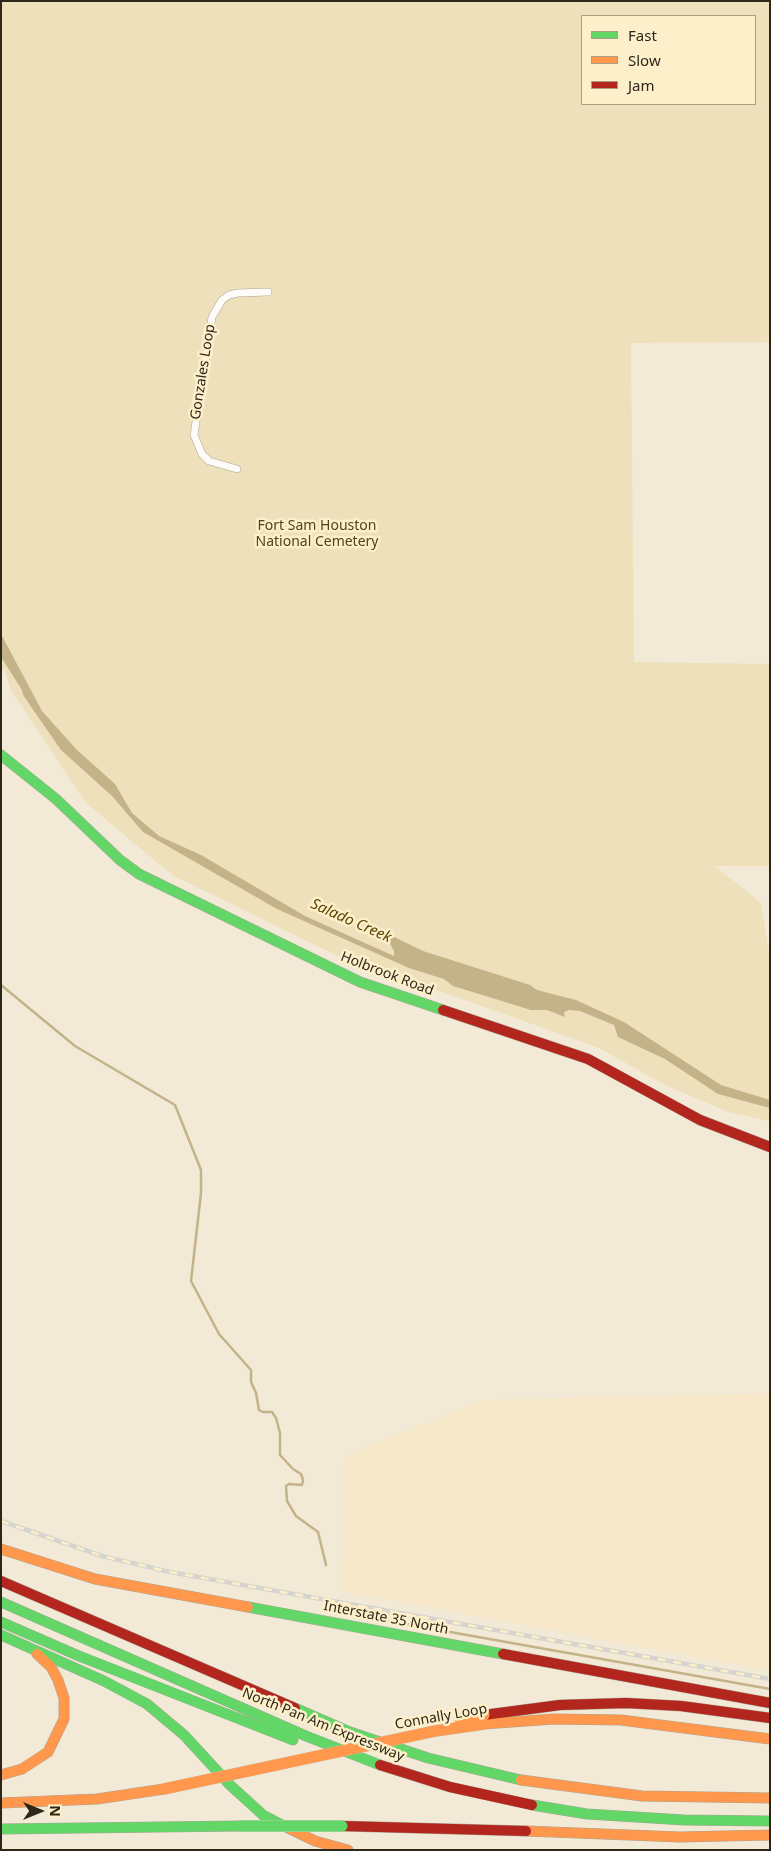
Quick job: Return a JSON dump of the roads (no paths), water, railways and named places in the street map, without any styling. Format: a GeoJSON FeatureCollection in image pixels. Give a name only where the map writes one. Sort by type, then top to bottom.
{"type":"FeatureCollection","features":[{"type":"Feature","properties":{"kind":"main road","name":"Holbrook Road"},"geometry":{"type":"LineString","coordinates":[[1,755],[56,799],[120,860],[139,874],[360,982],[588,1059],[700,1120],[770,1147]]}},
{"type":"Feature","properties":{"kind":"main road","name":"Interstate 35 North"},"geometry":{"type":"LineString","coordinates":[[1,1548],[53,1567],[95,1579],[770,1703]]}},
{"type":"Feature","properties":{"kind":"main road","name":"North Pan Am Expressway"},"geometry":{"type":"LineString","coordinates":[[1,1581],[350,1732],[436,1760],[505,1777],[585,1790],[642,1796],[770,1798]]}},
{"type":"Feature","properties":{"kind":"main road","name":"North Pan Am Expressway"},"geometry":{"type":"LineString","coordinates":[[1,1602],[315,1740],[387,1768],[450,1787],[504,1800],[587,1814],[684,1820],[770,1821]]}},
{"type":"Feature","properties":{"kind":"main road"},"geometry":{"type":"LineString","coordinates":[[1,1622],[80,1656],[366,1767],[450,1787]]}},
{"type":"Feature","properties":{"kind":"main road"},"geometry":{"type":"LineString","coordinates":[[1,1635],[104,1681],[147,1704],[184,1735],[230,1785],[263,1815],[315,1841],[348,1850]]}},
{"type":"Feature","properties":{"kind":"main road"},"geometry":{"type":"LineString","coordinates":[[1,1775],[22,1769],[48,1752],[57,1737],[64,1719],[64,1698],[52,1667],[31,1648]]}},
{"type":"Feature","properties":{"kind":"main road"},"geometry":{"type":"LineString","coordinates":[[484,1719],[538,1707],[616,1703],[681,1706],[770,1718]]}},
{"type":"Feature","properties":{"kind":"main road","name":"Connally Loop"},"geometry":{"type":"LineString","coordinates":[[1,1803],[97,1799],[164,1789],[435,1732],[484,1719],[621,1720],[770,1739]]}},
{"type":"Feature","properties":{"kind":"main road"},"geometry":{"type":"LineString","coordinates":[[1,1828],[397,1826],[680,1837],[770,1835]]}},
{"type":"Feature","properties":{"kind":"street","name":"Gonzales Loop"},"geometry":{"type":"LineString","coordinates":[[237,469],[209,461],[202,454],[194,435],[212,317],[222,300],[230,295],[238,292],[268,292]]}},
{"type":"Feature","properties":{"kind":"waterway"},"geometry":{"type":"LineString","coordinates":[[1,985],[75,1046],[175,1105],[201,1170],[201,1193],[191,1281],[219,1334],[251,1370],[251,1382],[256,1393],[259,1410],[272,1412],[276,1418],[280,1433],[280,1455],[293,1469],[301,1474],[303,1480],[302,1485],[289,1484],[286,1486],[287,1501],[296,1516],[318,1532],[326,1565]]}},
{"type":"Feature","properties":{"kind":"waterway"},"geometry":{"type":"LineString","coordinates":[[328,1604],[328,1608],[422,1627],[770,1689]]}},
{"type":"Feature","properties":{"kind":"railway"},"geometry":{"type":"LineString","coordinates":[[1,1521],[102,1556],[170,1572],[770,1679]]}},
{"type":"Feature","properties":{"kind":"park label","name":"Fort Sam Houston National Cemetery"},"geometry":{"type":"Point","coordinates":[317,534]}},
{"type":"Feature","properties":{"kind":"water label","name":"Salado Creek"},"geometry":{"type":"Point","coordinates":[351,921]}}]}
